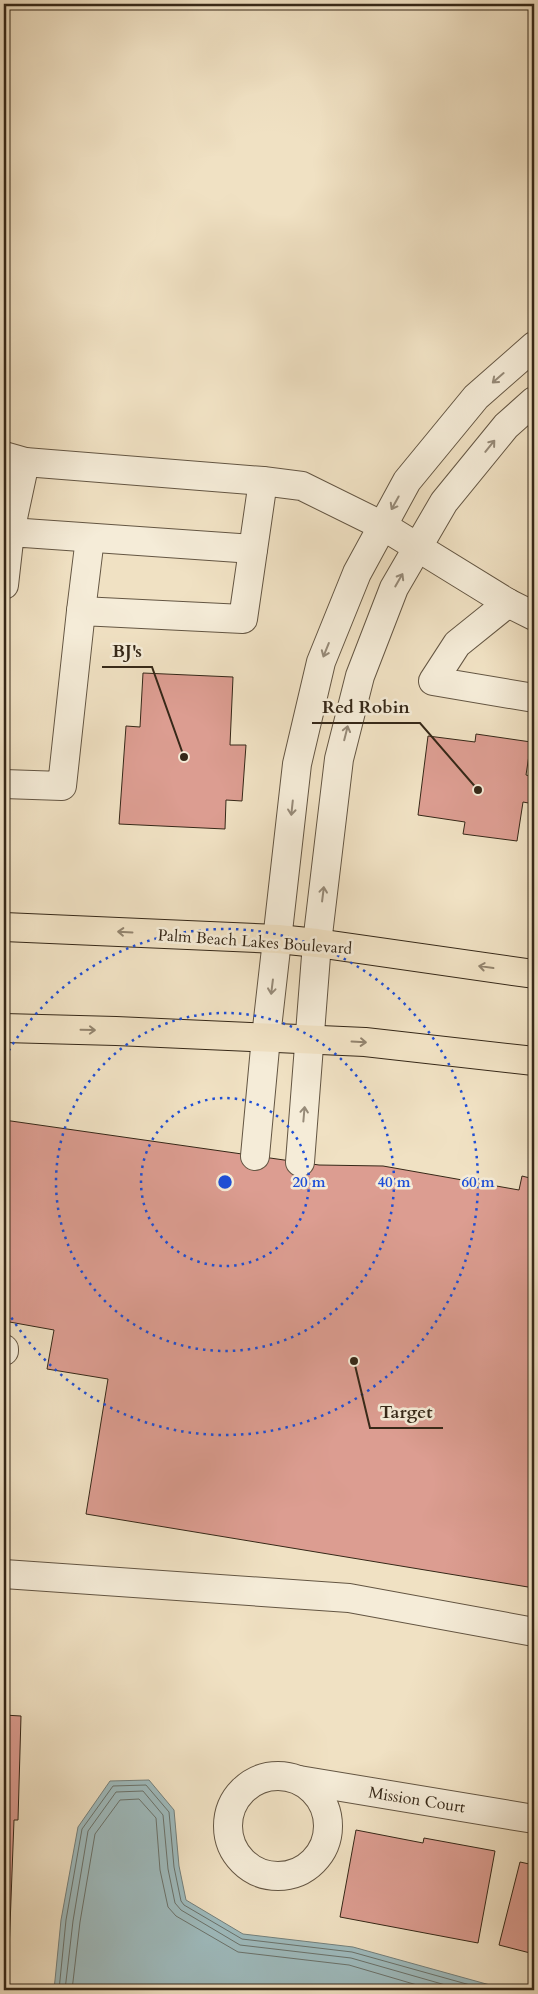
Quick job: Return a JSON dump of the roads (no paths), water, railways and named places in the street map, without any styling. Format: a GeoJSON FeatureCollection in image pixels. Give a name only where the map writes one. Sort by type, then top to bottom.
{"type":"FeatureCollection","features":[{"type":"Feature","properties":{"kind":"main road","name":"Palm Beach Lakes Boulevard"},"geometry":{"type":"LineString","coordinates":[[4,927],[317,942],[534,974]]}},
{"type":"Feature","properties":{"kind":"main road"},"geometry":{"type":"LineString","coordinates":[[4,1028],[365,1042],[534,1061]]}},
{"type":"Feature","properties":{"kind":"street"},"geometry":{"type":"LineString","coordinates":[[256,1156],[266,1038],[297,764],[321,662],[357,573],[408,481],[476,397],[534,346]]}},
{"type":"Feature","properties":{"kind":"street"},"geometry":{"type":"LineString","coordinates":[[300,1162],[317,942],[339,759],[360,676],[394,588],[444,502],[506,426],[534,401]]}},
{"type":"Feature","properties":{"kind":"street"},"geometry":{"type":"LineString","coordinates":[[4,585],[14,459],[302,486],[383,526],[508,603],[534,616]]}},
{"type":"Feature","properties":{"kind":"street"},"geometry":{"type":"LineString","coordinates":[[81,611],[243,619],[263,481]]}},
{"type":"Feature","properties":{"kind":"street"},"geometry":{"type":"LineString","coordinates":[[7,531],[253,549]]}},
{"type":"Feature","properties":{"kind":"street"},"geometry":{"type":"LineString","coordinates":[[4,784],[62,786],[90,538]]}},
{"type":"Feature","properties":{"kind":"street"},"geometry":{"type":"LineString","coordinates":[[508,603],[457,644],[433,681],[534,698]]}},
{"type":"Feature","properties":{"kind":"street"},"geometry":{"type":"LineString","coordinates":[[4,1574],[349,1598],[534,1632]]}},
{"type":"Feature","properties":{"kind":"street","name":"Mission Court"},"geometry":{"type":"LineString","coordinates":[[299,1780],[534,1818]]}},
{"type":"Feature","properties":{"kind":"water"},"geometry":{"type":"Polygon","coordinates":[[[149,1780],[174,1810],[179,1866],[186,1900],[243,1934],[353,1947],[508,1990],[54,1990],[61,1920],[78,1827],[110,1781],[149,1780]]]}},
{"type":"Feature","properties":{"kind":"place","name":"BJ's"},"geometry":{"type":"Point","coordinates":[184,757]}},
{"type":"Feature","properties":{"kind":"place","name":"Red Robin"},"geometry":{"type":"Point","coordinates":[478,790]}},
{"type":"Feature","properties":{"kind":"place","name":"Target"},"geometry":{"type":"Point","coordinates":[354,1361]}}]}
